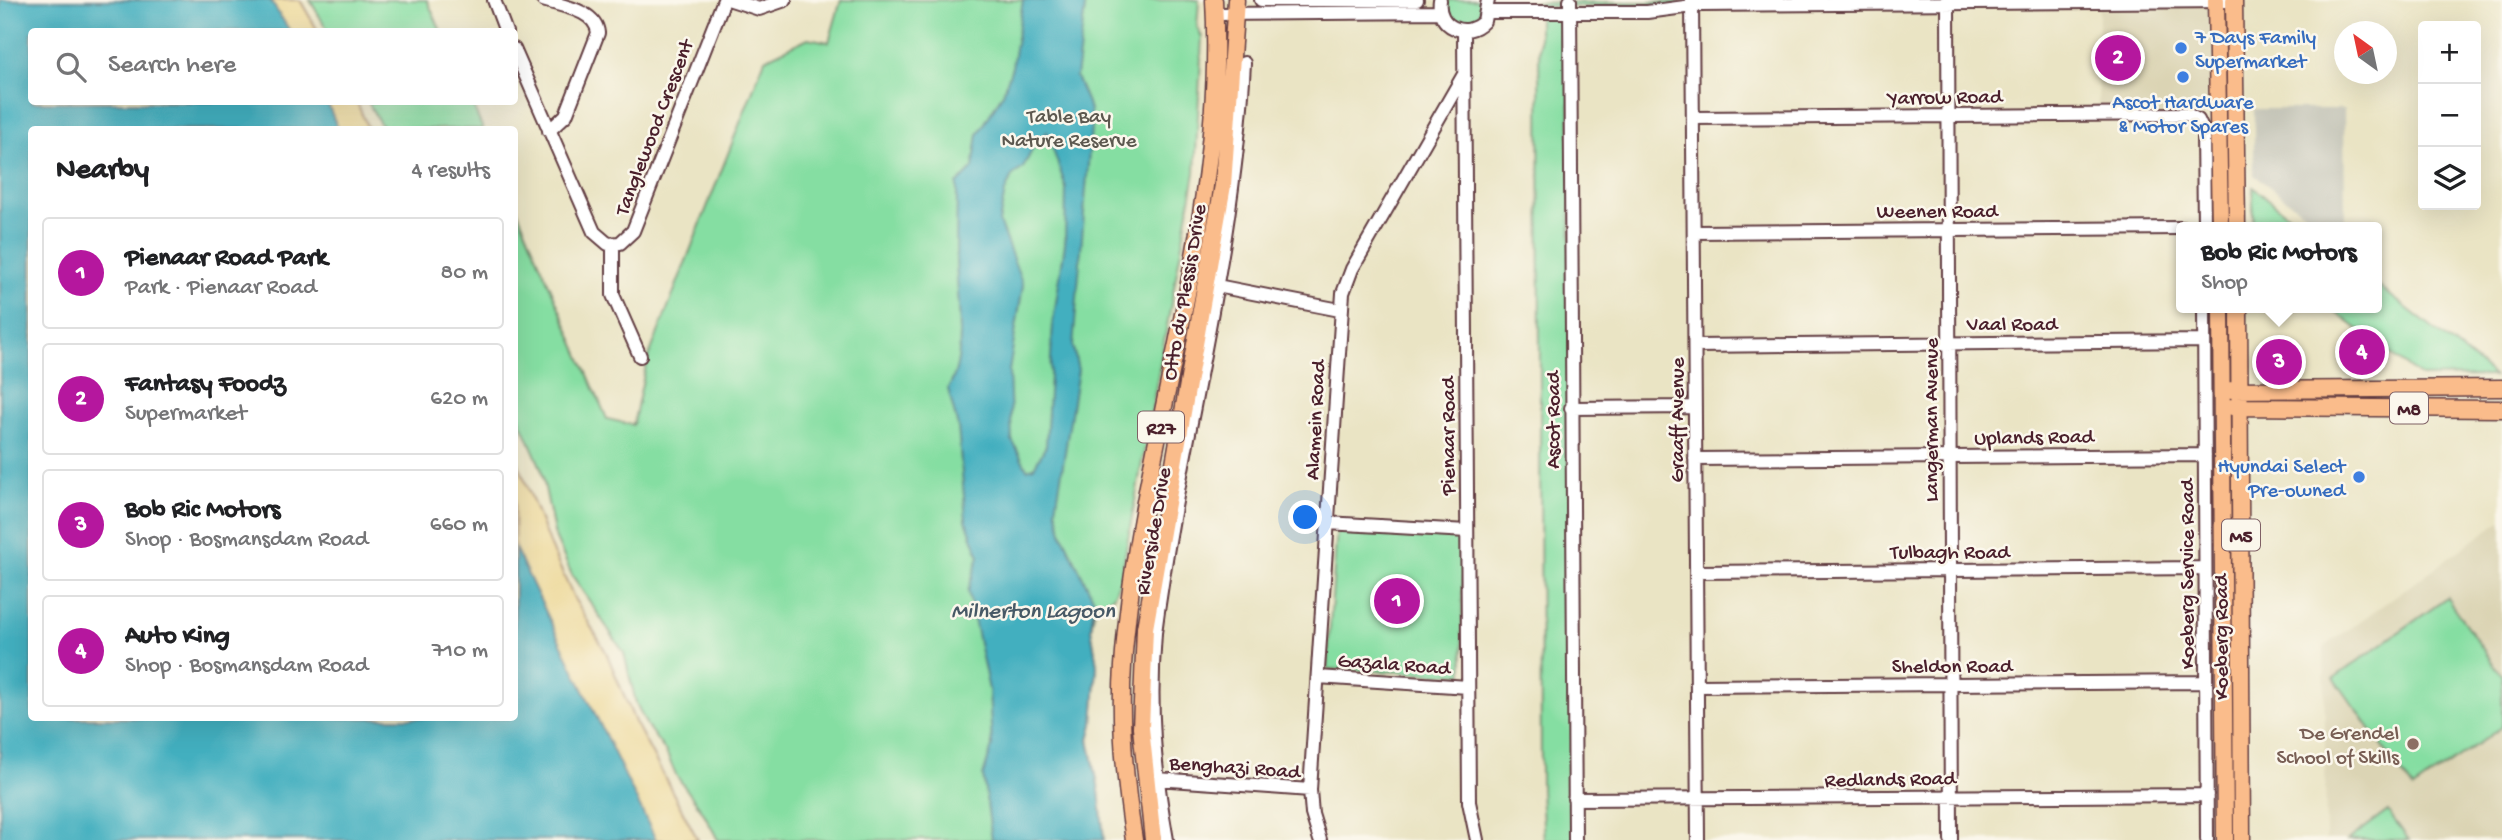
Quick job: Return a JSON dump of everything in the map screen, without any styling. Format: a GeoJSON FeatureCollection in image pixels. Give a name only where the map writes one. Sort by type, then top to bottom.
{"type":"FeatureCollection","features":[{"type":"Feature","properties":{"kind":"main road"},"geometry":{"type":"LineString","coordinates":[[2216,0],[2220,222]]}},
{"type":"Feature","properties":{"kind":"main road"},"geometry":{"type":"LineString","coordinates":[[2234,0],[2238,222]]}},
{"type":"Feature","properties":{"kind":"main road","name":"Otto du Plessis Drive"},"geometry":{"type":"LineString","coordinates":[[1134,840],[1123,748],[1126,627],[1203,192],[1213,103],[1214,7]]}},
{"type":"Feature","properties":{"kind":"main road","name":"Otto du Plessis Drive"},"geometry":{"type":"LineString","coordinates":[[1153,840],[1141,728],[1145,628],[1223,186],[1236,7]]}},
{"type":"Feature","properties":{"kind":"main road","name":"Koeberg Road"},"geometry":{"type":"LineString","coordinates":[[2221,313],[2225,840]]}},
{"type":"Feature","properties":{"kind":"main road","name":"Koeberg Road"},"geometry":{"type":"LineString","coordinates":[[2239,313],[2242,840]]}},
{"type":"Feature","properties":{"kind":"main road","name":"M8"},"geometry":{"type":"LineString","coordinates":[[2222,390],[2502,388]]}},
{"type":"Feature","properties":{"kind":"main road","name":"M8"},"geometry":{"type":"LineString","coordinates":[[2222,408],[2502,409]]}},
{"type":"Feature","properties":{"kind":"street"},"geometry":{"type":"LineString","coordinates":[[494,0],[504,28]]}},
{"type":"Feature","properties":{"kind":"street"},"geometry":{"type":"LineString","coordinates":[[543,0],[590,17],[598,33],[566,115],[549,131]]}},
{"type":"Feature","properties":{"kind":"street","name":"Tanglewood Crescent"},"geometry":{"type":"LineString","coordinates":[[518,58],[594,232],[600,240],[613,245],[626,240],[633,232],[724,0]]}},
{"type":"Feature","properties":{"kind":"street"},"geometry":{"type":"LineString","coordinates":[[731,0],[759,9],[785,0]]}},
{"type":"Feature","properties":{"kind":"street"},"geometry":{"type":"LineString","coordinates":[[1261,0],[1316,7],[1417,0]]}},
{"type":"Feature","properties":{"kind":"street"},"geometry":{"type":"LineString","coordinates":[[1214,7],[1440,6],[1448,25],[1464,31],[1479,26],[1488,6],[2234,0]]}},
{"type":"Feature","properties":{"kind":"street","name":"Langerman Avenue"},"geometry":{"type":"LineString","coordinates":[[1948,1],[1951,840]]}},
{"type":"Feature","properties":{"kind":"street","name":"Graaff Avenue"},"geometry":{"type":"LineString","coordinates":[[1693,3],[1698,840]]}},
{"type":"Feature","properties":{"kind":"street","name":"Ascot Road"},"geometry":{"type":"LineString","coordinates":[[1569,6],[1575,840]]}},
{"type":"Feature","properties":{"kind":"street","name":"Pienaar Road"},"geometry":{"type":"LineString","coordinates":[[1464,31],[1469,802],[1477,840]]}},
{"type":"Feature","properties":{"kind":"street","name":"Riverside Drive"},"geometry":{"type":"LineString","coordinates":[[1167,840],[1151,723],[1155,633],[1239,148],[1244,64]]}},
{"type":"Feature","properties":{"kind":"street","name":"Alamein Road"},"geometry":{"type":"LineString","coordinates":[[1320,840],[1312,814],[1310,790],[1340,310],[1344,286],[1464,74]]}},
{"type":"Feature","properties":{"kind":"street","name":"Yarrow Road"},"geometry":{"type":"LineString","coordinates":[[1693,118],[2181,113],[2196,119],[2203,133],[2204,222]]}},
{"type":"Feature","properties":{"kind":"street"},"geometry":{"type":"LineString","coordinates":[[1440,117],[1451,119],[1464,127]]}},
{"type":"Feature","properties":{"kind":"street","name":"Weenen Road"},"geometry":{"type":"LineString","coordinates":[[1693,232],[2176,228]]}},
{"type":"Feature","properties":{"kind":"street"},"geometry":{"type":"LineString","coordinates":[[613,245],[613,295],[640,356]]}},
{"type":"Feature","properties":{"kind":"street"},"geometry":{"type":"LineString","coordinates":[[1217,286],[1340,310]]}},
{"type":"Feature","properties":{"kind":"street","name":"Koeberg Service Road"},"geometry":{"type":"LineString","coordinates":[[2204,313],[2207,840]]}},
{"type":"Feature","properties":{"kind":"street","name":"Vaal Road"},"geometry":{"type":"LineString","coordinates":[[1695,346],[2204,341]]}},
{"type":"Feature","properties":{"kind":"street"},"geometry":{"type":"LineString","coordinates":[[1571,408],[1695,407]]}},
{"type":"Feature","properties":{"kind":"street","name":"Uplands Road"},"geometry":{"type":"LineString","coordinates":[[1695,459],[2205,455]]}},
{"type":"Feature","properties":{"kind":"street"},"geometry":{"type":"LineString","coordinates":[[1327,523],[1467,531]]}},
{"type":"Feature","properties":{"kind":"street","name":"Tulbagh Road"},"geometry":{"type":"LineString","coordinates":[[1696,572],[2205,568]]}},
{"type":"Feature","properties":{"kind":"street","name":"Gazala Road"},"geometry":{"type":"LineString","coordinates":[[1318,677],[1468,687]]}},
{"type":"Feature","properties":{"kind":"street","name":"Sheldon Road"},"geometry":{"type":"LineString","coordinates":[[1698,686],[2206,682]]}},
{"type":"Feature","properties":{"kind":"street","name":"Benghazi Road"},"geometry":{"type":"LineString","coordinates":[[1157,779],[1310,790]]}},
{"type":"Feature","properties":{"kind":"street","name":"Redlands Road"},"geometry":{"type":"LineString","coordinates":[[1574,799],[2207,795]]}},
{"type":"Feature","properties":{"kind":"shaded area"},"geometry":{"type":"Polygon","coordinates":[[[2216,0],[2218,108],[2196,119],[2098,114],[2099,1],[2216,0]]]}},
{"type":"Feature","properties":{"kind":"shaded area"},"geometry":{"type":"Polygon","coordinates":[[[2254,109],[2344,109],[2345,222],[2316,222],[2254,175],[2254,109]]]}},
{"type":"Feature","properties":{"kind":"shaded area","name":"De Grendel School of Skills"},"geometry":{"type":"Polygon","coordinates":[[[2502,520],[2502,840],[2326,840],[2324,647],[2502,520]]]}},
{"type":"Feature","properties":{"kind":"green space"},"geometry":{"type":"Polygon","coordinates":[[[310,0],[427,0],[440,28],[326,28],[310,0]]]}},
{"type":"Feature","properties":{"kind":"green space","name":"Table Bay Nature Reserve"},"geometry":{"type":"Polygon","coordinates":[[[841,0],[1199,0],[1197,27],[1202,37],[1195,173],[1121,577],[1114,595],[1095,608],[1091,629],[1097,665],[1093,724],[1089,739],[1099,791],[1104,840],[718,840],[703,812],[676,775],[666,752],[647,726],[636,703],[624,653],[572,575],[555,537],[541,468],[518,415],[518,212],[607,419],[633,425],[647,361],[765,59],[808,38],[829,42],[841,0]]]}},
{"type":"Feature","properties":{"kind":"green space"},"geometry":{"type":"Polygon","coordinates":[[[1446,0],[1482,0],[1479,17],[1469,24],[1450,19],[1446,0]]]}},
{"type":"Feature","properties":{"kind":"green space"},"geometry":{"type":"Polygon","coordinates":[[[1678,2],[1679,6],[1501,7],[1501,3],[1678,2]]]}},
{"type":"Feature","properties":{"kind":"green space"},"geometry":{"type":"Polygon","coordinates":[[[1569,12],[1575,840],[1544,840],[1541,791],[1539,13],[1569,12]]]}},
{"type":"Feature","properties":{"kind":"green space"},"geometry":{"type":"Polygon","coordinates":[[[370,105],[472,105],[482,126],[381,126],[370,105]]]}},
{"type":"Feature","properties":{"kind":"green space"},"geometry":{"type":"Polygon","coordinates":[[[2253,187],[2298,222],[2253,222],[2253,187]]]}},
{"type":"Feature","properties":{"kind":"green space"},"geometry":{"type":"Polygon","coordinates":[[[2382,289],[2494,376],[2421,377],[2337,313],[2382,313],[2382,289]]]}},
{"type":"Feature","properties":{"kind":"green space"},"geometry":{"type":"Polygon","coordinates":[[[1337,527],[1462,534],[1463,675],[1327,669],[1337,527]]]}},
{"type":"Feature","properties":{"kind":"green space"},"geometry":{"type":"Polygon","coordinates":[[[2447,598],[2502,676],[2502,727],[2413,789],[2334,678],[2447,598]]]}},
{"type":"Feature","properties":{"kind":"green space"},"geometry":{"type":"Polygon","coordinates":[[[2388,811],[2409,840],[2348,840],[2388,811]]]}},
{"type":"Feature","properties":{"kind":"sand"},"geometry":{"type":"Polygon","coordinates":[[[231,0],[300,0],[316,28],[247,28],[231,0]]]}},
{"type":"Feature","properties":{"kind":"sand"},"geometry":{"type":"Polygon","coordinates":[[[280,105],[358,105],[367,126],[289,126],[280,105]]]}},
{"type":"Feature","properties":{"kind":"sand"},"geometry":{"type":"Polygon","coordinates":[[[518,462],[550,546],[575,600],[606,652],[635,722],[698,840],[633,840],[518,664],[518,462]]]}},
{"type":"Feature","properties":{"kind":"water"},"geometry":{"type":"Polygon","coordinates":[[[0,0],[270,0],[288,28],[28,28],[28,105],[328,105],[337,126],[28,126],[28,721],[518,721],[518,554],[656,840],[0,840],[0,0]]]}},
{"type":"Feature","properties":{"kind":"water","name":"Milnerton Lagoon"},"geometry":{"type":"Polygon","coordinates":[[[1023,0],[1086,0],[1076,77],[1090,110],[1091,128],[1073,347],[1078,370],[1056,509],[1063,536],[1094,600],[1091,629],[1097,665],[1093,724],[1089,739],[1099,791],[1104,840],[992,840],[983,776],[992,746],[989,690],[968,591],[979,556],[966,520],[958,427],[948,389],[954,376],[960,344],[956,261],[957,184],[973,168],[978,134],[1003,93],[1012,67],[1023,0]],[[1047,132],[1034,146],[1023,168],[1012,176],[1005,192],[999,222],[1023,285],[1009,371],[1012,440],[1027,469],[1034,467],[1046,446],[1053,322],[1065,244],[1066,188],[1047,132]]]}},
{"type":"Feature","properties":{"kind":"place","name":"7 Days Family Supermarket"},"geometry":{"type":"Point","coordinates":[2181,48]}},
{"type":"Feature","properties":{"kind":"place","name":"Fantasy Foodz"},"geometry":{"type":"Point","coordinates":[2118,58]}},
{"type":"Feature","properties":{"kind":"place","name":"Ascot Hardware & Motor Spares"},"geometry":{"type":"Point","coordinates":[2183,77]}},
{"type":"Feature","properties":{"kind":"place","name":"Auto King"},"geometry":{"type":"Point","coordinates":[2362,352]}},
{"type":"Feature","properties":{"kind":"place","name":"Bob Ric Motors"},"geometry":{"type":"Point","coordinates":[2279,362]}},
{"type":"Feature","properties":{"kind":"place","name":"Hyundai Select Pre-owned"},"geometry":{"type":"Point","coordinates":[2359,477]}},
{"type":"Feature","properties":{"kind":"place","name":"Pienaar Road Park"},"geometry":{"type":"Point","coordinates":[1397,601]}},
{"type":"Feature","properties":{"kind":"place","name":"De Grendel School of Skills"},"geometry":{"type":"Point","coordinates":[2413,744]}}]}
